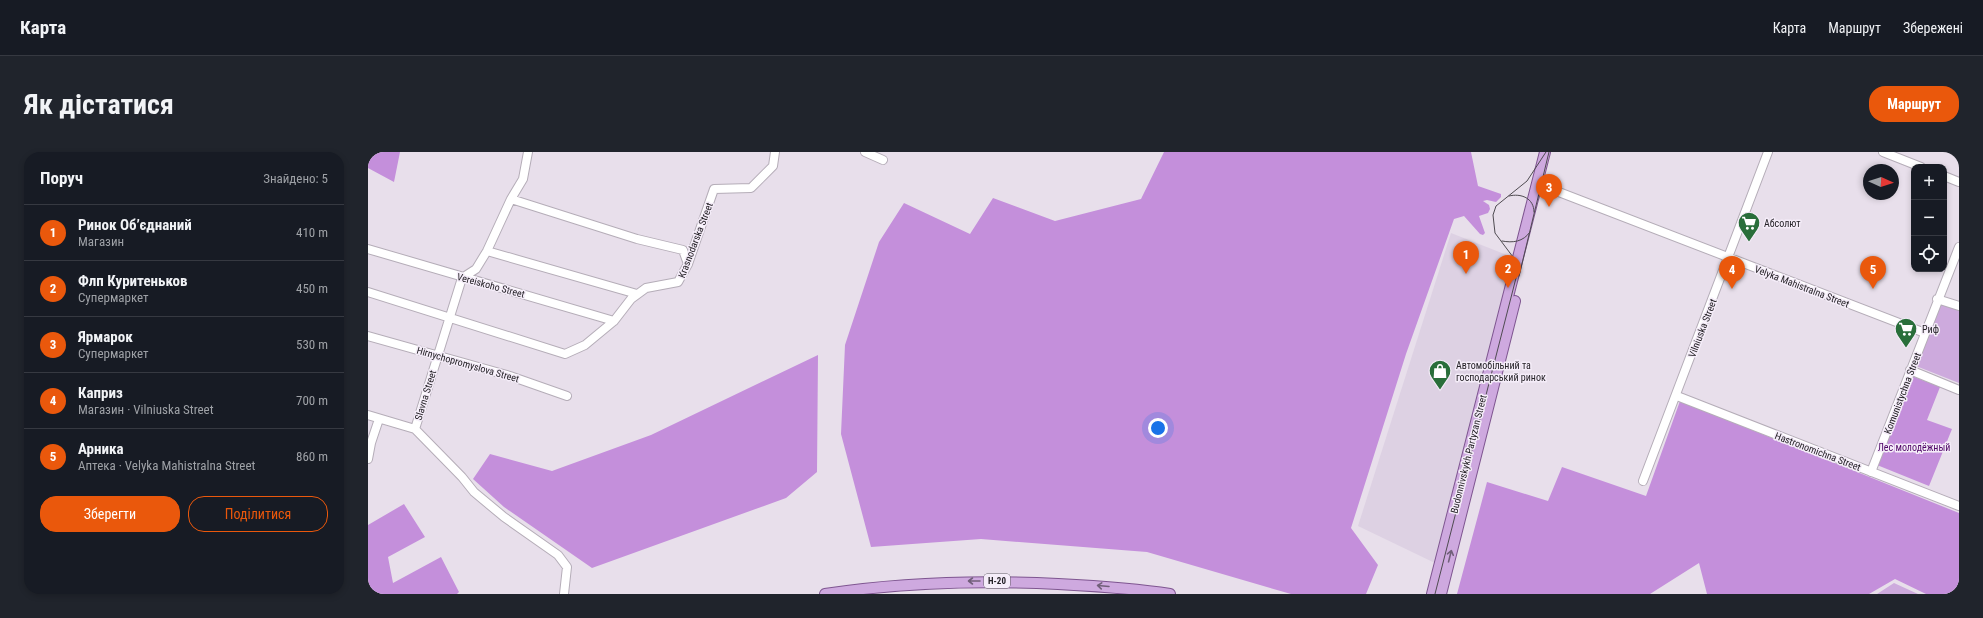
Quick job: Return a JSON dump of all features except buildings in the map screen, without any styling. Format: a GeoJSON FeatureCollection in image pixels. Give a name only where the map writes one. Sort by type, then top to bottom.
{"type":"FeatureCollection","features":[{"type":"Feature","properties":{"kind":"main road","name":"Budonnivskykh Partyzan Street"},"geometry":{"type":"LineString","coordinates":[[1441,594],[1541,185],[1546,152]]}},
{"type":"Feature","properties":{"kind":"main road","name":"Budonnivskykh Partyzan Street"},"geometry":{"type":"LineString","coordinates":[[1432,594],[1541,185],[1552,152]]}},
{"type":"Feature","properties":{"kind":"main road","name":"Н-20"},"geometry":{"type":"LineString","coordinates":[[825,594],[868,587],[966,581],[1099,586],[1170,594]]}},
{"type":"Feature","properties":{"kind":"street"},"geometry":{"type":"LineString","coordinates":[[462,278],[476,269],[487,250],[523,179],[528,152]]}},
{"type":"Feature","properties":{"kind":"street","name":"Krasnodarska Street"},"geometry":{"type":"LineString","coordinates":[[449,318],[565,354],[585,344],[614,321],[631,299],[646,288],[678,282],[688,264],[714,189],[751,188],[773,166],[775,152]]}},
{"type":"Feature","properties":{"kind":"street"},"geometry":{"type":"LineString","coordinates":[[865,152],[883,160]]}},
{"type":"Feature","properties":{"kind":"street","name":"Vilniuska Street"},"geometry":{"type":"LineString","coordinates":[[1643,482],[1677,396],[1768,152]]}},
{"type":"Feature","properties":{"kind":"street"},"geometry":{"type":"LineString","coordinates":[[1883,152],[1913,164]]}},
{"type":"Feature","properties":{"kind":"street"},"geometry":{"type":"LineString","coordinates":[[1947,177],[1959,182]]}},
{"type":"Feature","properties":{"kind":"street","name":"Velyka Mahistralna Street"},"geometry":{"type":"LineString","coordinates":[[1541,185],[1925,333]]}},
{"type":"Feature","properties":{"kind":"street"},"geometry":{"type":"LineString","coordinates":[[512,199],[637,239],[683,250],[688,264]]}},
{"type":"Feature","properties":{"kind":"street","name":"Komunistychna Street"},"geometry":{"type":"LineString","coordinates":[[1871,472],[1937,299],[1959,247]]}},
{"type":"Feature","properties":{"kind":"street","name":"Vereiskoho Street"},"geometry":{"type":"LineString","coordinates":[[368,249],[462,278],[534,297],[614,321]]}},
{"type":"Feature","properties":{"kind":"street"},"geometry":{"type":"LineString","coordinates":[[487,250],[637,294]]}},
{"type":"Feature","properties":{"kind":"street","name":"Slavna Street"},"geometry":{"type":"LineString","coordinates":[[462,278],[415,429],[462,477],[474,492],[504,518],[558,555],[567,567],[564,594]]}},
{"type":"Feature","properties":{"kind":"street"},"geometry":{"type":"LineString","coordinates":[[368,292],[449,318]]}},
{"type":"Feature","properties":{"kind":"street"},"geometry":{"type":"LineString","coordinates":[[1937,299],[1959,306]]}},
{"type":"Feature","properties":{"kind":"street","name":"Hirnychopromyslova Street"},"geometry":{"type":"LineString","coordinates":[[368,336],[510,376],[567,396]]}},
{"type":"Feature","properties":{"kind":"street"},"geometry":{"type":"LineString","coordinates":[[1910,370],[1959,390]]}},
{"type":"Feature","properties":{"kind":"street","name":"Hastronomichna Street"},"geometry":{"type":"LineString","coordinates":[[1677,396],[1959,506]]}},
{"type":"Feature","properties":{"kind":"street"},"geometry":{"type":"LineString","coordinates":[[368,416],[415,429]]}},
{"type":"Feature","properties":{"kind":"street"},"geometry":{"type":"LineString","coordinates":[[368,459],[371,443],[379,418]]}},
{"type":"Feature","properties":{"kind":"shaded area","name":"Автомобільний та господарський ринок"},"geometry":{"type":"Polygon","coordinates":[[[1451,233],[1512,257],[1437,564],[1358,526],[1451,233]]]}},
{"type":"Feature","properties":{"kind":"shaded area"},"geometry":{"type":"Polygon","coordinates":[[[1942,303],[1959,310],[1959,383],[1916,366],[1942,303]]]}},
{"type":"Feature","properties":{"kind":"shaded area"},"geometry":{"type":"Polygon","coordinates":[[[1894,583],[1918,594],[1877,594],[1894,583]]]}},
{"type":"Feature","properties":{"kind":"green space"},"geometry":{"type":"Polygon","coordinates":[[[368,152],[400,152],[394,182],[368,168],[368,152]]]}},
{"type":"Feature","properties":{"kind":"green space"},"geometry":{"type":"Polygon","coordinates":[[[1164,152],[1471,152],[1478,186],[1501,194],[1501,197],[1496,202],[1487,200],[1483,201],[1489,205],[1490,209],[1488,213],[1479,216],[1485,233],[1483,235],[1480,234],[1464,216],[1454,219],[1406,354],[1351,528],[1378,565],[1366,594],[1291,594],[1147,552],[981,539],[871,547],[841,434],[845,345],[879,242],[904,203],[970,234],[993,198],[1055,221],[1141,199],[1164,152]]]}},
{"type":"Feature","properties":{"kind":"green space"},"geometry":{"type":"Polygon","coordinates":[[[818,355],[817,472],[786,498],[592,568],[504,507],[473,479],[490,454],[552,471],[651,435],[818,355]]]}},
{"type":"Feature","properties":{"kind":"green space","name":"Лес молодёжный"},"geometry":{"type":"Polygon","coordinates":[[[1912,376],[1940,387],[1927,420],[1952,429],[1929,486],[1877,465],[1912,376]]]}},
{"type":"Feature","properties":{"kind":"green space"},"geometry":{"type":"Polygon","coordinates":[[[1680,401],[1959,513],[1959,594],[1926,594],[1895,579],[1869,594],[1707,594],[1699,563],[1650,594],[1457,594],[1487,482],[1548,501],[1562,467],[1646,496],[1680,401]]]}},
{"type":"Feature","properties":{"kind":"green space"},"geometry":{"type":"Polygon","coordinates":[[[404,504],[425,537],[388,557],[393,583],[441,557],[459,592],[457,594],[375,594],[370,587],[368,588],[368,525],[404,504]]]}},
{"type":"Feature","properties":{"kind":"tram line"},"geometry":{"type":"LineString","coordinates":[[1435,594],[1516,278],[1513,257],[1495,233],[1493,215],[1496,206],[1527,181],[1546,152]]}},
{"type":"Feature","properties":{"kind":"tram line"},"geometry":{"type":"LineString","coordinates":[[1519,276],[1549,152]]}},
{"type":"Feature","properties":{"kind":"tram line"},"geometry":{"type":"LineString","coordinates":[[1509,196],[1518,195],[1526,198],[1532,203],[1534,212]]}},
{"type":"Feature","properties":{"kind":"tram line"},"geometry":{"type":"LineString","coordinates":[[1502,241],[1518,241],[1530,232]]}},
{"type":"Feature","properties":{"kind":"place","name":"Ярмарок"},"geometry":{"type":"Point","coordinates":[1549,207]}},
{"type":"Feature","properties":{"kind":"place","name":"Абсолют"},"geometry":{"type":"Point","coordinates":[1749,242]}},
{"type":"Feature","properties":{"kind":"place","name":"Ринок Обʼєднаний"},"geometry":{"type":"Point","coordinates":[1466,274]}},
{"type":"Feature","properties":{"kind":"place","name":"Флп Куритеньков"},"geometry":{"type":"Point","coordinates":[1508,288]}},
{"type":"Feature","properties":{"kind":"place","name":"Каприз"},"geometry":{"type":"Point","coordinates":[1732,289]}},
{"type":"Feature","properties":{"kind":"place","name":"Арника"},"geometry":{"type":"Point","coordinates":[1873,289]}},
{"type":"Feature","properties":{"kind":"place","name":"Риф"},"geometry":{"type":"Point","coordinates":[1906,348]}},
{"type":"Feature","properties":{"kind":"place","name":"Автомобільний та господарський ринок"},"geometry":{"type":"Point","coordinates":[1440,390]}}]}
